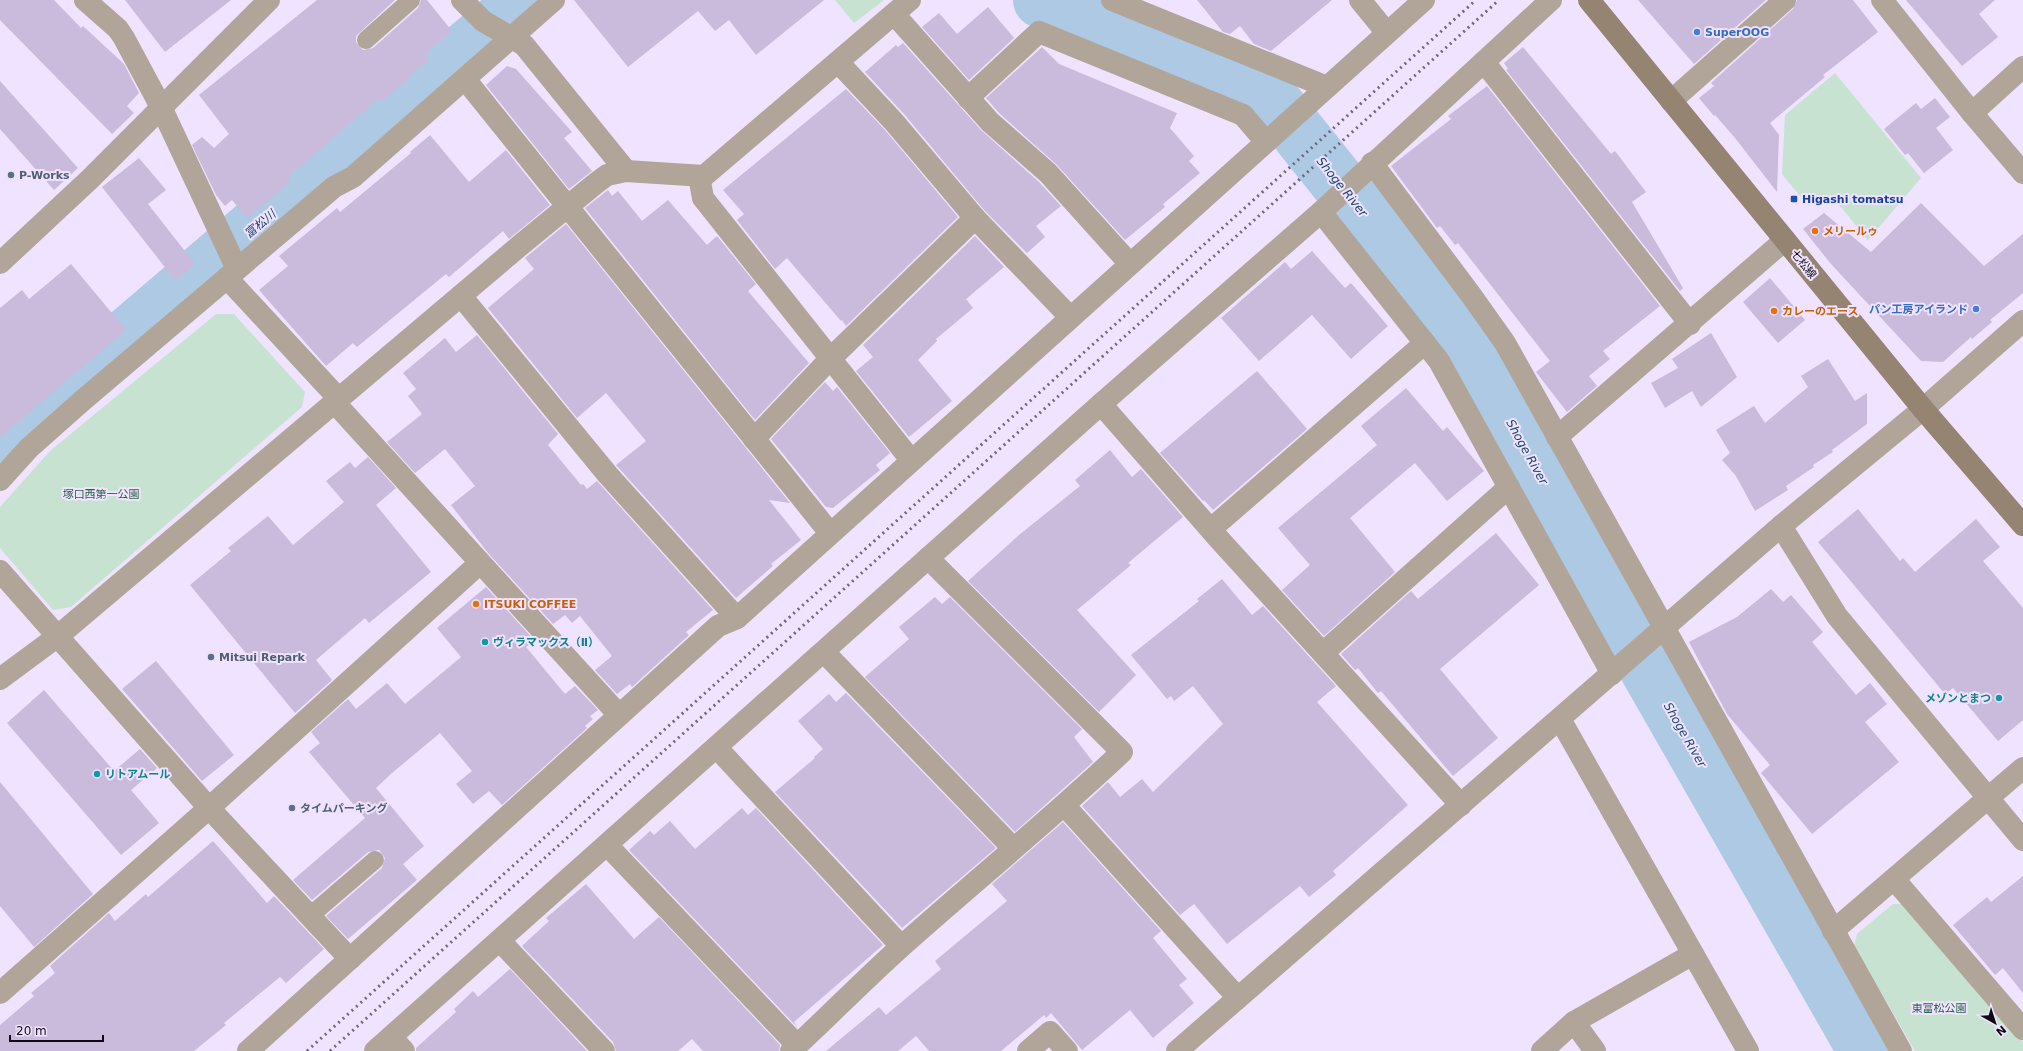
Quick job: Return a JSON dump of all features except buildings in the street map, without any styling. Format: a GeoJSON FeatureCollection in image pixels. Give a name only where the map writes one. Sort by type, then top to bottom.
{"type":"FeatureCollection","features":[{"type":"Feature","properties":{"kind":"street"},"geometry":{"type":"LineString","coordinates":[[85,0],[118,29],[161,107],[224,243],[232,270],[337,401],[619,715]]}},
{"type":"Feature","properties":{"kind":"street"},"geometry":{"type":"LineString","coordinates":[[462,0],[483,21],[524,45],[626,171]]}},
{"type":"Feature","properties":{"kind":"street"},"geometry":{"type":"LineString","coordinates":[[0,480],[29,448],[232,270],[334,187],[353,177],[464,79],[509,36],[554,0]]}},
{"type":"Feature","properties":{"kind":"street"},"geometry":{"type":"LineString","coordinates":[[1112,0],[1327,87]]}},
{"type":"Feature","properties":{"kind":"street"},"geometry":{"type":"LineString","coordinates":[[1360,0],[1387,33]]}},
{"type":"Feature","properties":{"kind":"street"},"geometry":{"type":"LineString","coordinates":[[248,1051],[718,626],[737,618],[1424,0]]}},
{"type":"Feature","properties":{"kind":"street"},"geometry":{"type":"LineString","coordinates":[[375,1051],[398,1044],[500,941],[1100,404],[1325,208],[1552,0]]}},
{"type":"Feature","properties":{"kind":"street","name":"七松線"},"geometry":{"type":"LineString","coordinates":[[1589,0],[1923,409],[2023,525]]}},
{"type":"Feature","properties":{"kind":"street"},"geometry":{"type":"LineString","coordinates":[[1671,101],[1785,0]]}},
{"type":"Feature","properties":{"kind":"street"},"geometry":{"type":"LineString","coordinates":[[1882,0],[1972,113],[2023,173]]}},
{"type":"Feature","properties":{"kind":"street"},"geometry":{"type":"LineString","coordinates":[[0,263],[90,179],[262,3]]}},
{"type":"Feature","properties":{"kind":"street"},"geometry":{"type":"LineString","coordinates":[[0,679],[58,636],[460,296],[566,207],[607,175],[626,171],[704,176],[902,7],[968,98],[990,122],[1048,173],[1130,264]]}},
{"type":"Feature","properties":{"kind":"street"},"geometry":{"type":"LineString","coordinates":[[968,98],[1040,32],[1243,115],[1269,139]]}},
{"type":"Feature","properties":{"kind":"street"},"geometry":{"type":"LineString","coordinates":[[838,62],[894,122],[974,218],[1070,317]]}},
{"type":"Feature","properties":{"kind":"street"},"geometry":{"type":"LineString","coordinates":[[1484,62],[1690,324]]}},
{"type":"Feature","properties":{"kind":"street"},"geometry":{"type":"LineString","coordinates":[[1972,113],[2023,67]]}},
{"type":"Feature","properties":{"kind":"street"},"geometry":{"type":"LineString","coordinates":[[464,79],[830,533]]}},
{"type":"Feature","properties":{"kind":"street"},"geometry":{"type":"LineString","coordinates":[[1367,168],[1471,294],[1505,344],[1557,437],[1658,633],[1833,931],[1900,1051]]}},
{"type":"Feature","properties":{"kind":"street"},"geometry":{"type":"LineString","coordinates":[[699,176],[703,198],[911,460]]}},
{"type":"Feature","properties":{"kind":"street"},"geometry":{"type":"LineString","coordinates":[[1325,208],[1439,361],[1509,487],[1616,670]]}},
{"type":"Feature","properties":{"kind":"street"},"geometry":{"type":"LineString","coordinates":[[754,439],[830,359],[974,218]]}},
{"type":"Feature","properties":{"kind":"street"},"geometry":{"type":"LineString","coordinates":[[1557,437],[1690,324],[1785,240]]}},
{"type":"Feature","properties":{"kind":"street"},"geometry":{"type":"LineString","coordinates":[[460,296],[608,475],[737,618]]}},
{"type":"Feature","properties":{"kind":"street"},"geometry":{"type":"LineString","coordinates":[[1177,1051],[1781,526],[1923,409],[2023,321]]}},
{"type":"Feature","properties":{"kind":"street"},"geometry":{"type":"LineString","coordinates":[[1211,529],[1425,343]]}},
{"type":"Feature","properties":{"kind":"street"},"geometry":{"type":"LineString","coordinates":[[1100,404],[1461,805]]}},
{"type":"Feature","properties":{"kind":"street"},"geometry":{"type":"LineString","coordinates":[[1323,653],[1509,487]]}},
{"type":"Feature","properties":{"kind":"street"},"geometry":{"type":"LineString","coordinates":[[1781,526],[1837,616],[2023,840]]}},
{"type":"Feature","properties":{"kind":"street"},"geometry":{"type":"LineString","coordinates":[[607,845],[794,1048],[901,946],[1013,848],[1065,806],[1122,752],[928,558]]}},
{"type":"Feature","properties":{"kind":"street"},"geometry":{"type":"LineString","coordinates":[[0,993],[209,808],[480,562]]}},
{"type":"Feature","properties":{"kind":"street"},"geometry":{"type":"LineString","coordinates":[[0,571],[209,808],[311,915],[350,959]]}},
{"type":"Feature","properties":{"kind":"street"},"geometry":{"type":"LineString","coordinates":[[824,652],[1013,848]]}},
{"type":"Feature","properties":{"kind":"street"},"geometry":{"type":"LineString","coordinates":[[1560,719],[1748,1051]]}},
{"type":"Feature","properties":{"kind":"street"},"geometry":{"type":"LineString","coordinates":[[717,748],[901,946]]}},
{"type":"Feature","properties":{"kind":"street"},"geometry":{"type":"LineString","coordinates":[[1833,931],[2023,768]]}},
{"type":"Feature","properties":{"kind":"street"},"geometry":{"type":"LineString","coordinates":[[1065,806],[1238,998]]}},
{"type":"Feature","properties":{"kind":"street"},"geometry":{"type":"LineString","coordinates":[[1894,878],[2023,1029]]}},
{"type":"Feature","properties":{"kind":"street"},"geometry":{"type":"LineString","coordinates":[[500,941],[604,1051]]}},
{"type":"Feature","properties":{"kind":"street"},"geometry":{"type":"LineString","coordinates":[[1542,1051],[1574,1022],[1693,954]]}},
{"type":"Feature","properties":{"kind":"street"},"geometry":{"type":"LineString","coordinates":[[1574,1022],[1595,1051]]}},
{"type":"Feature","properties":{"kind":"street"},"geometry":{"type":"LineString","coordinates":[[1028,1051],[1050,1032],[1067,1051]]}},
{"type":"Feature","properties":{"kind":"lane"},"geometry":{"type":"LineString","coordinates":[[366,40],[411,0]]}},
{"type":"Feature","properties":{"kind":"lane"},"geometry":{"type":"LineString","coordinates":[[311,915],[375,860]]}},
{"type":"Feature","properties":{"kind":"green space"},"geometry":{"type":"Polygon","coordinates":[[[835,0],[884,0],[854,23],[835,0]]]}},
{"type":"Feature","properties":{"kind":"green space"},"geometry":{"type":"Polygon","coordinates":[[[1835,73],[1921,178],[1868,240],[1831,195],[1808,206],[1782,174],[1785,115],[1835,73]]]}},
{"type":"Feature","properties":{"kind":"green space","name":"塚口西第一公園"},"geometry":{"type":"Polygon","coordinates":[[[216,314],[234,314],[305,392],[302,407],[71,607],[53,610],[0,548],[0,507],[50,451],[216,314]]]}},
{"type":"Feature","properties":{"kind":"green space","name":"東富松公園"},"geometry":{"type":"Polygon","coordinates":[[[1893,904],[1903,904],[2023,1042],[2023,1051],[1915,1051],[1854,946],[1857,934],[1893,904]]]}},
{"type":"Feature","properties":{"kind":"waterway","name":"富松川"},"geometry":{"type":"LineString","coordinates":[[0,453],[22,427],[120,342],[291,196],[525,0]]}},
{"type":"Feature","properties":{"kind":"waterway","name":"Shoge River"},"geometry":{"type":"LineString","coordinates":[[1041,0],[1156,45],[1269,96],[1469,346],[1620,621],[1866,1051]]}},
{"type":"Feature","properties":{"kind":"railway"},"geometry":{"type":"LineString","coordinates":[[307,1051],[1476,0]]}},
{"type":"Feature","properties":{"kind":"railway"},"geometry":{"type":"LineString","coordinates":[[330,1051],[1499,0]]}},
{"type":"Feature","properties":{"kind":"place","name":"SuperOOG"},"geometry":{"type":"Point","coordinates":[1697,32]}},
{"type":"Feature","properties":{"kind":"place","name":"P-Works"},"geometry":{"type":"Point","coordinates":[11,175]}},
{"type":"Feature","properties":{"kind":"place","name":"Higashi tomatsu"},"geometry":{"type":"Point","coordinates":[1794,199]}},
{"type":"Feature","properties":{"kind":"place","name":"メリールゥ"},"geometry":{"type":"Point","coordinates":[1815,231]}},
{"type":"Feature","properties":{"kind":"place","name":"パン工房アイランド"},"geometry":{"type":"Point","coordinates":[1976,309]}},
{"type":"Feature","properties":{"kind":"place","name":"カレーのエース"},"geometry":{"type":"Point","coordinates":[1774,311]}},
{"type":"Feature","properties":{"kind":"place","name":"ITSUKI COFFEE"},"geometry":{"type":"Point","coordinates":[476,604]}},
{"type":"Feature","properties":{"kind":"place","name":"ヴィラマックス（Ⅱ）"},"geometry":{"type":"Point","coordinates":[485,642]}},
{"type":"Feature","properties":{"kind":"place","name":"Mitsui Repark"},"geometry":{"type":"Point","coordinates":[211,657]}},
{"type":"Feature","properties":{"kind":"place","name":"メゾンとまつ"},"geometry":{"type":"Point","coordinates":[1999,698]}},
{"type":"Feature","properties":{"kind":"place","name":"リトアムール"},"geometry":{"type":"Point","coordinates":[97,774]}},
{"type":"Feature","properties":{"kind":"place","name":"タイムパーキング"},"geometry":{"type":"Point","coordinates":[292,808]}}]}
